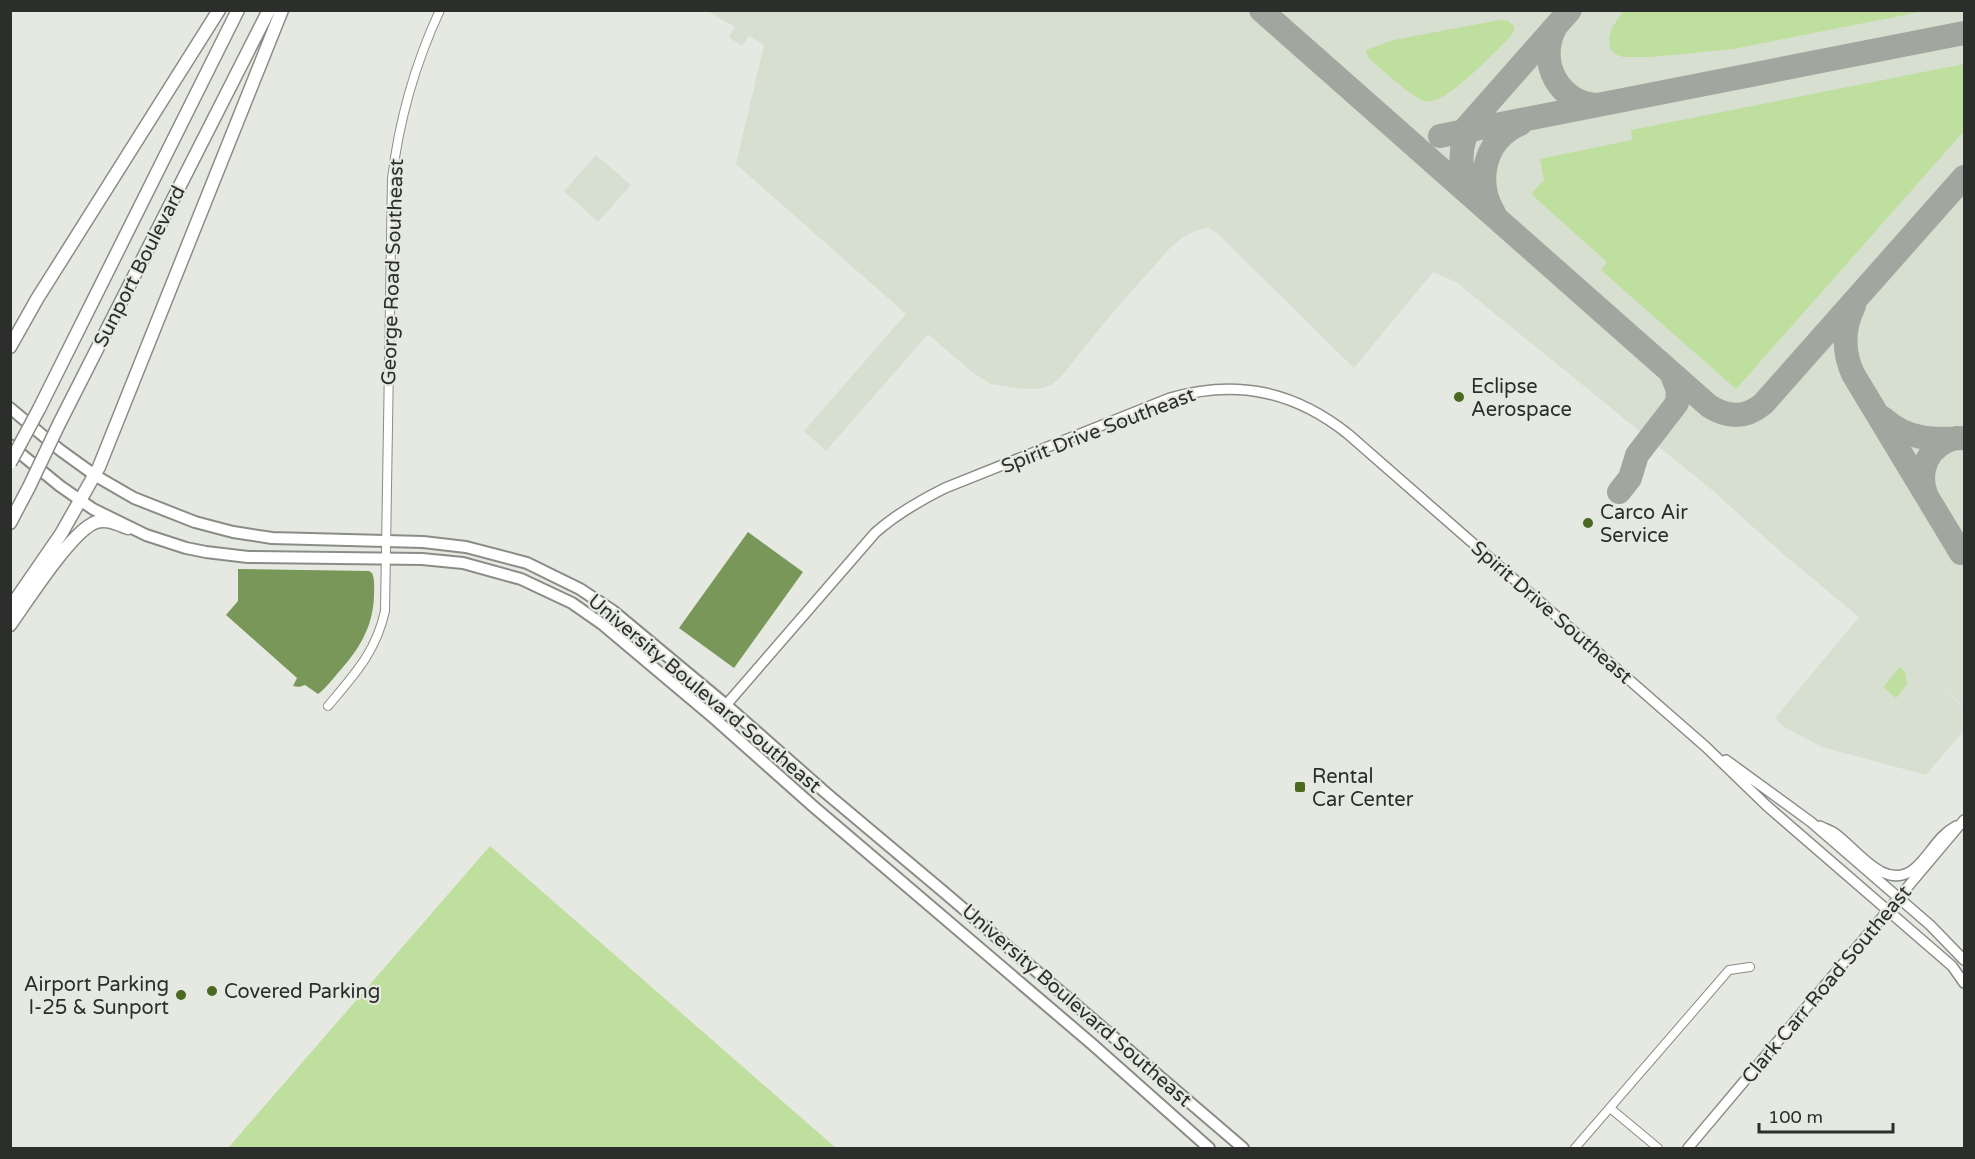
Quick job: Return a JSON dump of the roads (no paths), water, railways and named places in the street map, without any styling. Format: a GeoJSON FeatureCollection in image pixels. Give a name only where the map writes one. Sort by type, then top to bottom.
{"type":"FeatureCollection","features":[{"type":"Feature","properties":{"kind":"main road"},"geometry":{"type":"LineString","coordinates":[[10,347],[37,299],[219,10]]}},
{"type":"Feature","properties":{"kind":"main road","name":"Sunport Boulevard"},"geometry":{"type":"LineString","coordinates":[[10,463],[238,10]]}},
{"type":"Feature","properties":{"kind":"main road","name":"Sunport Boulevard"},"geometry":{"type":"LineString","coordinates":[[10,523],[269,10]]}},
{"type":"Feature","properties":{"kind":"main road"},"geometry":{"type":"LineString","coordinates":[[10,608],[62,534],[94,475],[282,10]]}},
{"type":"Feature","properties":{"kind":"main road","name":"University Boulevard Southeast"},"geometry":{"type":"LineString","coordinates":[[10,408],[94,475],[154,507],[195,522],[228,531],[292,540],[444,544],[488,551],[527,563],[563,579],[613,611],[726,705],[826,794],[1243,1149]]}},
{"type":"Feature","properties":{"kind":"main road","name":"University Boulevard Southeast"},"geometry":{"type":"LineString","coordinates":[[10,445],[80,501],[128,528],[175,545],[227,555],[270,558],[443,560],[483,567],[521,579],[555,594],[603,624],[715,719],[814,807],[1092,1044],[1209,1149]]}},
{"type":"Feature","properties":{"kind":"main road"},"geometry":{"type":"LineString","coordinates":[[10,625],[66,549],[93,523],[108,521],[128,528]]}},
{"type":"Feature","properties":{"kind":"main road","name":"Spirit Drive Southeast"},"geometry":{"type":"LineString","coordinates":[[715,719],[726,705]]}},
{"type":"Feature","properties":{"kind":"street","name":"George Road Southeast"},"geometry":{"type":"LineString","coordinates":[[328,706],[358,670],[378,637],[383,618],[387,558],[392,179],[400,126],[409,91],[440,10]]}},
{"type":"Feature","properties":{"kind":"street","name":"Spirit Drive Southeast"},"geometry":{"type":"LineString","coordinates":[[726,705],[876,533],[902,511],[945,488],[1170,398],[1191,392],[1225,388],[1260,391],[1284,398],[1316,412],[1335,424],[1706,747]]}},
{"type":"Feature","properties":{"kind":"street"},"geometry":{"type":"LineString","coordinates":[[1706,747],[1811,822],[1930,926],[1965,960]]}},
{"type":"Feature","properties":{"kind":"street"},"geometry":{"type":"LineString","coordinates":[[1706,747],[1767,806],[1952,966],[1965,983]]}},
{"type":"Feature","properties":{"kind":"street"},"geometry":{"type":"LineString","coordinates":[[1811,822],[1833,832],[1879,871],[1891,876],[1913,870],[1946,831],[1963,822]]}},
{"type":"Feature","properties":{"kind":"street","name":"Clark Carr Road Southeast"},"geometry":{"type":"LineString","coordinates":[[1688,1149],[1963,822]]}},
{"type":"Feature","properties":{"kind":"street"},"geometry":{"type":"LineString","coordinates":[[1575,1149],[1729,970],[1750,967]]}},
{"type":"Feature","properties":{"kind":"street"},"geometry":{"type":"LineString","coordinates":[[1610,1108],[1658,1149]]}},
{"type":"Feature","properties":{"kind":"place","name":"Eclipse Aerospace"},"geometry":{"type":"Point","coordinates":[1459,397]}},
{"type":"Feature","properties":{"kind":"place","name":"Carco Air Service"},"geometry":{"type":"Point","coordinates":[1588,523]}},
{"type":"Feature","properties":{"kind":"place","name":"Rental Car Center"},"geometry":{"type":"Point","coordinates":[1300,787]}},
{"type":"Feature","properties":{"kind":"place","name":"Covered Parking"},"geometry":{"type":"Point","coordinates":[212,991]}},
{"type":"Feature","properties":{"kind":"place","name":"Airport Parking I-25 & Sunport"},"geometry":{"type":"Point","coordinates":[181,995]}}]}
